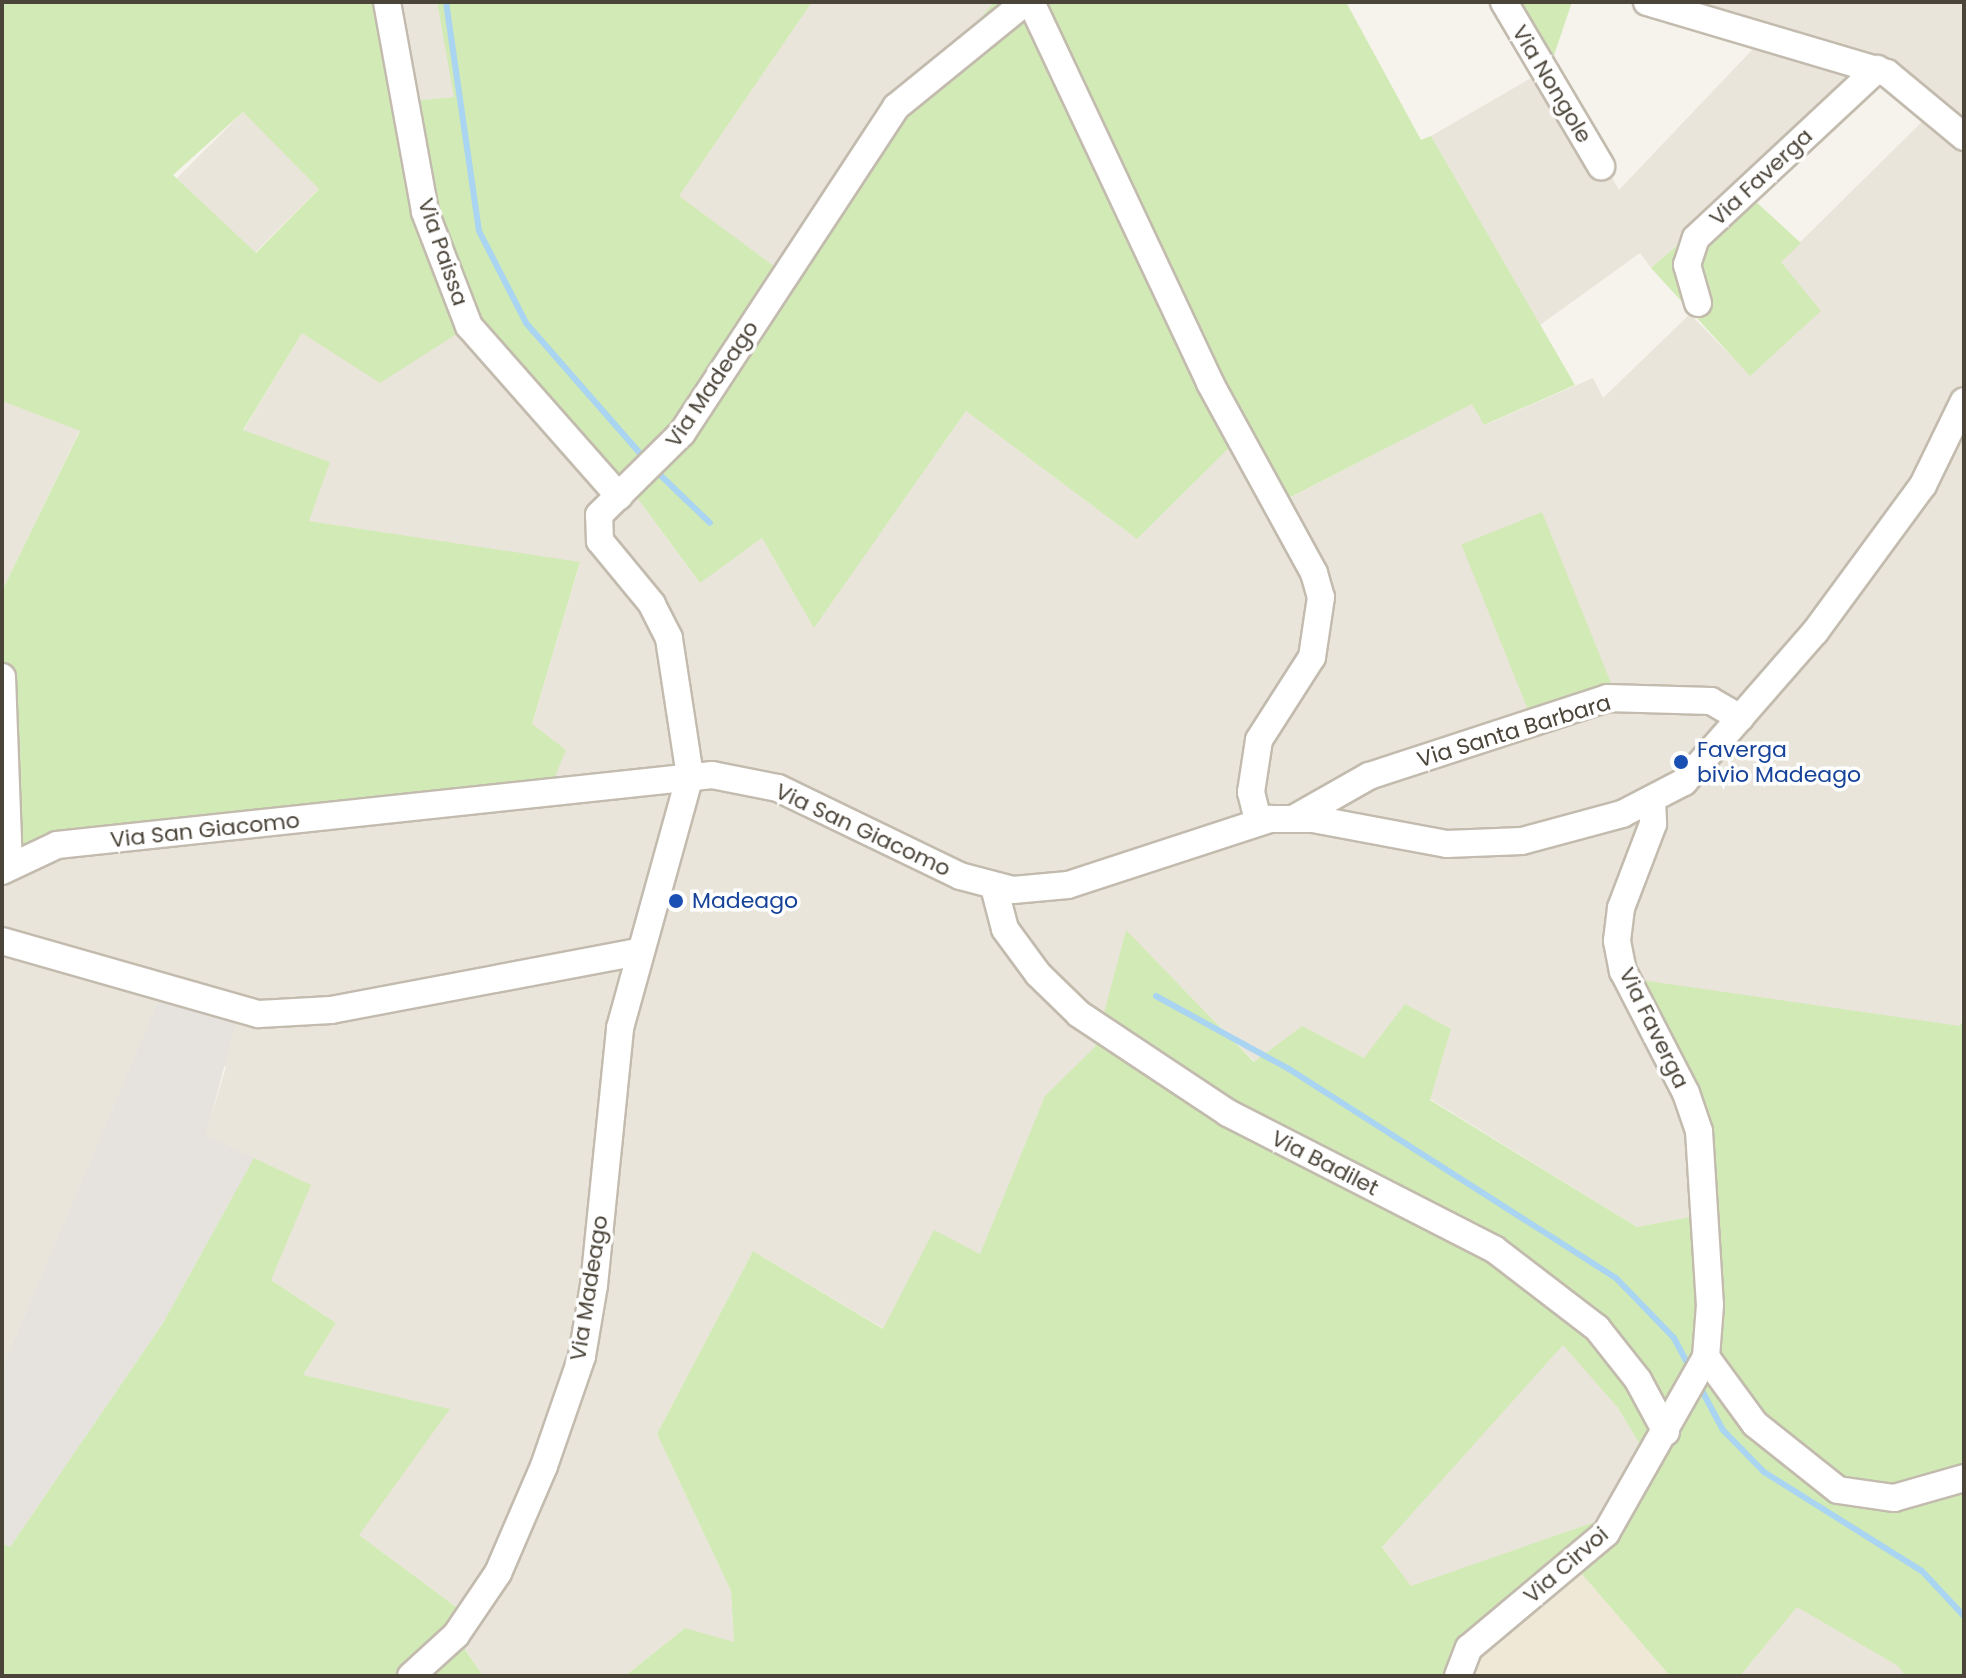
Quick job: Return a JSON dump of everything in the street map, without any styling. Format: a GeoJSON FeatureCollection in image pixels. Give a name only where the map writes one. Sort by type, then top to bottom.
{"type":"FeatureCollection","features":[{"type":"Feature","properties":{"kind":"street","name":"Via Paissa"},"geometry":{"type":"LineString","coordinates":[[387,2],[425,212],[469,326],[619,496]]}},
{"type":"Feature","properties":{"kind":"street","name":"Via Madeago"},"geometry":{"type":"LineString","coordinates":[[411,1676],[456,1635],[498,1573],[544,1466],[582,1356],[594,1285],[620,1028],[690,776],[666,629],[598,535],[599,515],[682,433],[896,107],[1028,2]]}},
{"type":"Feature","properties":{"kind":"street"},"geometry":{"type":"LineString","coordinates":[[1028,2],[1210,383],[1314,573],[1321,597],[1312,657],[1259,740],[1251,792],[1258,821]]}},
{"type":"Feature","properties":{"kind":"street","name":"Via Nongole"},"geometry":{"type":"LineString","coordinates":[[1504,2],[1601,166]]}},
{"type":"Feature","properties":{"kind":"street"},"geometry":{"type":"LineString","coordinates":[[1647,2],[1877,69],[1906,85],[1964,137]]}},
{"type":"Feature","properties":{"kind":"street","name":"Via Faverga"},"geometry":{"type":"LineString","coordinates":[[1698,303],[1687,265],[1696,238],[1877,69]]}},
{"type":"Feature","properties":{"kind":"street"},"geometry":{"type":"LineString","coordinates":[[1652,802],[1684,782],[1815,632],[1923,485],[1964,401]]}},
{"type":"Feature","properties":{"kind":"street"},"geometry":{"type":"LineString","coordinates":[[2,677],[6,868]]}},
{"type":"Feature","properties":{"kind":"street","name":"Via Santa Barbara"},"geometry":{"type":"LineString","coordinates":[[1295,818],[1369,776],[1607,698],[1711,701],[1740,718]]}},
{"type":"Feature","properties":{"kind":"street","name":"Via San Giacomo"},"geometry":{"type":"LineString","coordinates":[[6,868],[57,845],[690,776],[734,777],[778,788],[994,887],[1060,887],[1258,821],[1295,818],[1484,846],[1536,837],[1652,802]]}},
{"type":"Feature","properties":{"kind":"street","name":"Via Faverga"},"geometry":{"type":"LineString","coordinates":[[1652,802],[1655,816],[1621,908],[1617,941],[1623,971],[1686,1093],[1699,1131],[1710,1305],[1706,1357]]}},
{"type":"Feature","properties":{"kind":"street","name":"Via Badilet"},"geometry":{"type":"LineString","coordinates":[[994,887],[1005,929],[1038,974],[1079,1014],[1228,1113],[1494,1249],[1597,1328],[1638,1380],[1666,1432]]}},
{"type":"Feature","properties":{"kind":"street"},"geometry":{"type":"LineString","coordinates":[[2,941],[259,1014],[331,1010],[639,952]]}},
{"type":"Feature","properties":{"kind":"street"},"geometry":{"type":"LineString","coordinates":[[1706,1357],[1755,1424],[1838,1490],[1894,1498],[1964,1478]]}},
{"type":"Feature","properties":{"kind":"street","name":"Via Cirvoi"},"geometry":{"type":"LineString","coordinates":[[1458,1676],[1469,1648],[1606,1533],[1706,1357]]}},
{"type":"Feature","properties":{"kind":"shaded area"},"geometry":{"type":"Polygon","coordinates":[[[437,2],[455,97],[411,101],[396,4],[437,2]]]}},
{"type":"Feature","properties":{"kind":"shaded area"},"geometry":{"type":"Polygon","coordinates":[[[812,2],[994,2],[774,266],[678,197],[812,2]]]}},
{"type":"Feature","properties":{"kind":"shaded area"},"geometry":{"type":"Polygon","coordinates":[[[1677,2],[1964,2],[1961,1026],[1696,1137],[1700,1215],[1637,1227],[1430,1099],[1451,1029],[1364,1058],[1302,1026],[1255,1062],[1126,931],[1095,1048],[1045,1097],[980,1255],[934,1231],[884,1329],[753,1251],[657,1434],[731,1591],[734,1643],[685,1628],[625,1676],[483,1676],[452,1629],[463,1612],[359,1535],[303,1375],[336,1323],[271,1280],[205,1136],[226,1067],[162,994],[2,1368],[2,878],[34,861],[343,827],[532,724],[580,563],[309,521],[243,431],[302,333],[474,323],[630,488],[699,582],[762,538],[814,627],[966,411],[1137,539],[1243,433],[1282,502],[1472,403],[1485,425],[1593,378],[1603,398],[1690,314],[1750,375],[1780,262],[1940,104],[1883,66],[1651,268],[1640,253],[1540,325],[1431,136],[1550,67],[1619,190],[1769,32],[1677,2]]]}},
{"type":"Feature","properties":{"kind":"shaded area"},"geometry":{"type":"Polygon","coordinates":[[[243,112],[319,188],[253,255],[177,178],[243,112]]]}},
{"type":"Feature","properties":{"kind":"shaded area"},"geometry":{"type":"Polygon","coordinates":[[[2,401],[80,430],[2,591],[2,401]]]}},
{"type":"Feature","properties":{"kind":"shaded area"},"geometry":{"type":"Polygon","coordinates":[[[162,993],[237,1019],[206,1135],[254,1158],[163,1323],[10,1547],[2,1543],[2,1368],[162,993]]]}},
{"type":"Feature","properties":{"kind":"shaded area"},"geometry":{"type":"Polygon","coordinates":[[[1563,1344],[1618,1408],[1648,1458],[1609,1517],[1411,1587],[1382,1546],[1563,1344]]]}},
{"type":"Feature","properties":{"kind":"shaded area"},"geometry":{"type":"Polygon","coordinates":[[[1568,1558],[1670,1676],[1445,1676],[1450,1652],[1568,1558]]]}},
{"type":"Feature","properties":{"kind":"shaded area"},"geometry":{"type":"Polygon","coordinates":[[[1797,1606],[1898,1666],[1905,1676],[1740,1676],[1797,1606]]]}},
{"type":"Feature","properties":{"kind":"green space"},"geometry":{"type":"Polygon","coordinates":[[[2,2],[407,2],[397,4],[411,101],[454,97],[437,2],[812,2],[679,196],[774,266],[994,2],[1346,2],[1421,140],[1431,136],[1575,385],[1484,425],[1472,404],[1281,502],[1243,434],[1137,539],[966,411],[814,628],[762,538],[700,583],[630,488],[474,323],[380,383],[302,333],[243,430],[330,462],[309,521],[580,562],[532,724],[566,750],[544,803],[35,861],[2,878],[2,591],[80,431],[2,401],[2,2]],[[243,112],[173,175],[256,253],[319,189],[243,112]]]}},
{"type":"Feature","properties":{"kind":"green space"},"geometry":{"type":"Polygon","coordinates":[[[1510,2],[1572,2],[1550,67],[1510,2]]]}},
{"type":"Feature","properties":{"kind":"green space"},"geometry":{"type":"Polygon","coordinates":[[[1742,189],[1801,243],[1781,262],[1821,311],[1750,376],[1651,268],[1742,189]]]}},
{"type":"Feature","properties":{"kind":"green space"},"geometry":{"type":"Polygon","coordinates":[[[1542,512],[1616,695],[1535,727],[1461,545],[1542,512]]]}},
{"type":"Feature","properties":{"kind":"green space"},"geometry":{"type":"Polygon","coordinates":[[[1126,930],[1254,1062],[1302,1026],[1364,1058],[1405,1004],[1451,1029],[1430,1100],[1637,1227],[1700,1215],[1696,1137],[1620,977],[1960,1026],[1964,1019],[1964,1676],[1905,1676],[1898,1666],[1797,1607],[1740,1676],[1670,1676],[1568,1558],[1450,1652],[1445,1676],[625,1676],[685,1628],[734,1642],[731,1591],[657,1434],[753,1251],[883,1329],[934,1230],[980,1254],[1045,1096],[1095,1047],[1126,930]],[[1563,1345],[1382,1547],[1411,1586],[1609,1517],[1648,1458],[1618,1408],[1563,1345]]]}},
{"type":"Feature","properties":{"kind":"green space"},"geometry":{"type":"Polygon","coordinates":[[[254,1158],[311,1185],[271,1280],[336,1323],[303,1375],[450,1409],[359,1535],[463,1612],[452,1630],[483,1676],[2,1676],[2,1543],[10,1547],[163,1323],[254,1158]]]}},
{"type":"Feature","properties":{"kind":"waterway"},"geometry":{"type":"LineString","coordinates":[[446,2],[479,231],[526,323],[645,459]]}},
{"type":"Feature","properties":{"kind":"waterway"},"geometry":{"type":"LineString","coordinates":[[655,470],[710,523]]}},
{"type":"Feature","properties":{"kind":"waterway"},"geometry":{"type":"LineString","coordinates":[[1156,996],[1289,1069],[1616,1278],[1674,1338],[1691,1370]]}},
{"type":"Feature","properties":{"kind":"waterway"},"geometry":{"type":"LineString","coordinates":[[1700,1387],[1723,1430],[1764,1472],[1922,1571],[1964,1616]]}},
{"type":"Feature","properties":{"kind":"place","name":"Faverga bivio Madeago"},"geometry":{"type":"Point","coordinates":[1681,762]}},
{"type":"Feature","properties":{"kind":"place","name":"Madeago"},"geometry":{"type":"Point","coordinates":[676,901]}}]}
